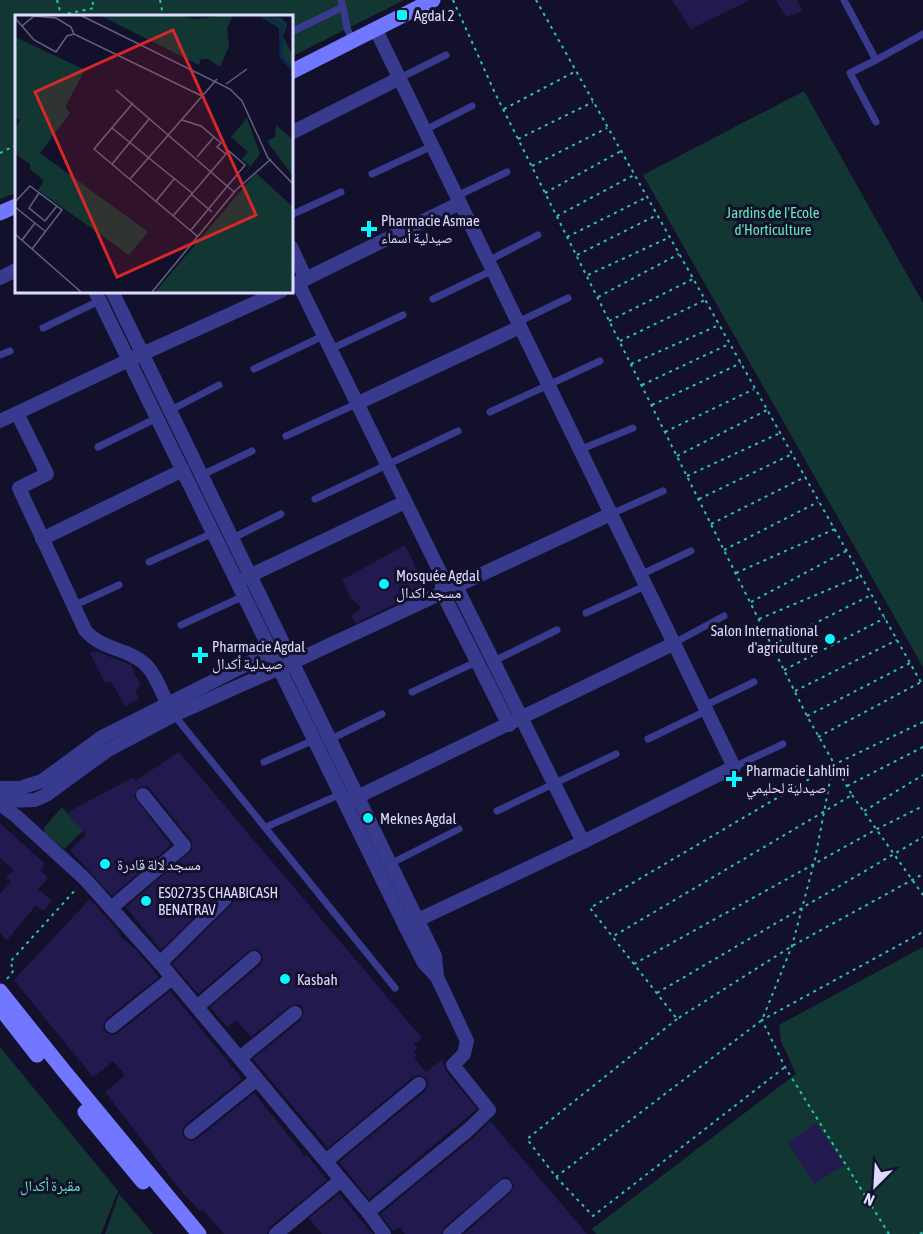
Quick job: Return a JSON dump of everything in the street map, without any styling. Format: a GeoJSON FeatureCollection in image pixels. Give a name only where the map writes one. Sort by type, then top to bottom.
{"type":"FeatureCollection","features":[{"type":"Feature","properties":{"kind":"main road"},"geometry":{"type":"LineString","coordinates":[[292,72],[433,0]]}},
{"type":"Feature","properties":{"kind":"main road"},"geometry":{"type":"LineString","coordinates":[[0,213],[15,206]]}},
{"type":"Feature","properties":{"kind":"main road"},"geometry":{"type":"LineString","coordinates":[[2,987],[64,1071],[199,1234]]}},
{"type":"Feature","properties":{"kind":"main road"},"geometry":{"type":"LineString","coordinates":[[0,1008],[186,1234]]}},
{"type":"Feature","properties":{"kind":"street"},"geometry":{"type":"LineString","coordinates":[[376,30],[734,767],[412,923]]}},
{"type":"Feature","properties":{"kind":"street"},"geometry":{"type":"LineString","coordinates":[[292,133],[400,78]]}},
{"type":"Feature","properties":{"kind":"street"},"geometry":{"type":"LineString","coordinates":[[298,283],[458,200]]}},
{"type":"Feature","properties":{"kind":"street"},"geometry":{"type":"LineString","coordinates":[[292,252],[298,283],[442,576],[442,592],[509,725]]}},
{"type":"Feature","properties":{"kind":"street"},"geometry":{"type":"LineString","coordinates":[[0,278],[15,270]]}},
{"type":"Feature","properties":{"kind":"street"},"geometry":{"type":"LineString","coordinates":[[115,292],[284,646],[285,665],[314,740],[390,864],[424,963],[437,977],[467,1041],[464,1054],[453,1065],[489,1110],[368,1212]]}},
{"type":"Feature","properties":{"kind":"street"},"geometry":{"type":"LineString","coordinates":[[0,421],[279,292]]}},
{"type":"Feature","properties":{"kind":"street"},"geometry":{"type":"LineString","coordinates":[[97,296],[271,652],[285,665],[329,740],[348,798],[412,923]]}},
{"type":"Feature","properties":{"kind":"street"},"geometry":{"type":"LineString","coordinates":[[356,404],[519,324]]}},
{"type":"Feature","properties":{"kind":"street"},"geometry":{"type":"LineString","coordinates":[[17,413],[47,474],[19,488],[85,630],[99,643],[128,654],[147,665],[170,710]]}},
{"type":"Feature","properties":{"kind":"street"},"geometry":{"type":"LineString","coordinates":[[42,539],[183,470]]}},
{"type":"Feature","properties":{"kind":"street"},"geometry":{"type":"LineString","coordinates":[[237,582],[405,502]]}},
{"type":"Feature","properties":{"kind":"street"},"geometry":{"type":"LineString","coordinates":[[0,788],[20,788],[37,783],[102,737],[285,665],[611,514]]}},
{"type":"Feature","properties":{"kind":"street"},"geometry":{"type":"LineString","coordinates":[[442,576],[456,586],[583,842]]}},
{"type":"Feature","properties":{"kind":"street"},"geometry":{"type":"LineString","coordinates":[[348,798],[509,725],[673,644]]}},
{"type":"Feature","properties":{"kind":"street"},"geometry":{"type":"LineString","coordinates":[[3,802],[35,800],[46,795],[108,750],[170,710],[284,646]]}},
{"type":"Feature","properties":{"kind":"street"},"geometry":{"type":"LineString","coordinates":[[0,788],[6,794],[3,802]]}},
{"type":"Feature","properties":{"kind":"street"},"geometry":{"type":"LineString","coordinates":[[111,908],[184,846],[144,795]]}},
{"type":"Feature","properties":{"kind":"street"},"geometry":{"type":"LineString","coordinates":[[3,802],[85,879],[160,963],[326,1161],[384,1234]]}},
{"type":"Feature","properties":{"kind":"street"},"geometry":{"type":"LineString","coordinates":[[160,963],[225,899]]}},
{"type":"Feature","properties":{"kind":"street"},"geometry":{"type":"LineString","coordinates":[[197,1007],[254,958]]}},
{"type":"Feature","properties":{"kind":"street"},"geometry":{"type":"LineString","coordinates":[[112,1026],[172,978]]}},
{"type":"Feature","properties":{"kind":"street"},"geometry":{"type":"LineString","coordinates":[[240,1058],[295,1013]]}},
{"type":"Feature","properties":{"kind":"street"},"geometry":{"type":"LineString","coordinates":[[191,1132],[257,1079]]}},
{"type":"Feature","properties":{"kind":"street"},"geometry":{"type":"LineString","coordinates":[[326,1161],[419,1084]]}},
{"type":"Feature","properties":{"kind":"street"},"geometry":{"type":"LineString","coordinates":[[276,1234],[341,1180]]}},
{"type":"Feature","properties":{"kind":"street"},"geometry":{"type":"LineString","coordinates":[[450,1234],[505,1186]]}},
{"type":"Feature","properties":{"kind":"lane"},"geometry":{"type":"LineString","coordinates":[[844,0],[876,60]]}},
{"type":"Feature","properties":{"kind":"lane"},"geometry":{"type":"LineString","coordinates":[[292,31],[342,3],[347,28],[353,42]]}},
{"type":"Feature","properties":{"kind":"lane"},"geometry":{"type":"LineString","coordinates":[[876,122],[850,73],[923,34]]}},
{"type":"Feature","properties":{"kind":"lane"},"geometry":{"type":"LineString","coordinates":[[400,78],[446,55]]}},
{"type":"Feature","properties":{"kind":"lane"},"geometry":{"type":"LineString","coordinates":[[424,130],[472,106]]}},
{"type":"Feature","properties":{"kind":"lane"},"geometry":{"type":"LineString","coordinates":[[372,174],[432,146]]}},
{"type":"Feature","properties":{"kind":"lane"},"geometry":{"type":"LineString","coordinates":[[458,200],[507,172]]}},
{"type":"Feature","properties":{"kind":"lane"},"geometry":{"type":"LineString","coordinates":[[292,215],[341,192]]}},
{"type":"Feature","properties":{"kind":"lane"},"geometry":{"type":"LineString","coordinates":[[434,299],[538,235]]}},
{"type":"Feature","properties":{"kind":"lane"},"geometry":{"type":"LineString","coordinates":[[43,328],[97,296]]}},
{"type":"Feature","properties":{"kind":"lane"},"geometry":{"type":"LineString","coordinates":[[519,324],[568,298]]}},
{"type":"Feature","properties":{"kind":"lane"},"geometry":{"type":"LineString","coordinates":[[329,350],[402,315]]}},
{"type":"Feature","properties":{"kind":"lane"},"geometry":{"type":"LineString","coordinates":[[254,369],[323,336]]}},
{"type":"Feature","properties":{"kind":"lane"},"geometry":{"type":"LineString","coordinates":[[0,355],[10,351]]}},
{"type":"Feature","properties":{"kind":"lane"},"geometry":{"type":"LineString","coordinates":[[490,412],[600,361]]}},
{"type":"Feature","properties":{"kind":"lane"},"geometry":{"type":"LineString","coordinates":[[171,410],[219,385]]}},
{"type":"Feature","properties":{"kind":"lane"},"geometry":{"type":"LineString","coordinates":[[285,436],[356,404]]}},
{"type":"Feature","properties":{"kind":"lane"},"geometry":{"type":"LineString","coordinates":[[98,447],[157,418]]}},
{"type":"Feature","properties":{"kind":"lane"},"geometry":{"type":"LineString","coordinates":[[579,450],[633,428]]}},
{"type":"Feature","properties":{"kind":"lane"},"geometry":{"type":"LineString","coordinates":[[315,500],[458,431]]}},
{"type":"Feature","properties":{"kind":"lane"},"geometry":{"type":"LineString","coordinates":[[202,475],[252,451]]}},
{"type":"Feature","properties":{"kind":"lane"},"geometry":{"type":"LineString","coordinates":[[611,514],[663,491]]}},
{"type":"Feature","properties":{"kind":"lane"},"geometry":{"type":"LineString","coordinates":[[233,538],[281,514]]}},
{"type":"Feature","properties":{"kind":"lane"},"geometry":{"type":"LineString","coordinates":[[149,562],[213,533]]}},
{"type":"Feature","properties":{"kind":"lane"},"geometry":{"type":"LineString","coordinates":[[586,613],[691,551]]}},
{"type":"Feature","properties":{"kind":"lane"},"geometry":{"type":"LineString","coordinates":[[73,606],[119,585]]}},
{"type":"Feature","properties":{"kind":"lane"},"geometry":{"type":"LineString","coordinates":[[181,625],[244,596]]}},
{"type":"Feature","properties":{"kind":"lane"},"geometry":{"type":"LineString","coordinates":[[673,644],[724,616]]}},
{"type":"Feature","properties":{"kind":"lane"},"geometry":{"type":"LineString","coordinates":[[412,692],[476,662],[493,658],[557,630]]}},
{"type":"Feature","properties":{"kind":"lane"},"geometry":{"type":"LineString","coordinates":[[648,739],[754,682]]}},
{"type":"Feature","properties":{"kind":"lane"},"geometry":{"type":"LineString","coordinates":[[170,710],[395,988]]}},
{"type":"Feature","properties":{"kind":"lane"},"geometry":{"type":"LineString","coordinates":[[329,740],[382,714]]}},
{"type":"Feature","properties":{"kind":"lane"},"geometry":{"type":"LineString","coordinates":[[264,762],[314,740]]}},
{"type":"Feature","properties":{"kind":"lane"},"geometry":{"type":"LineString","coordinates":[[734,767],[783,744]]}},
{"type":"Feature","properties":{"kind":"lane"},"geometry":{"type":"LineString","coordinates":[[497,811],[616,754]]}},
{"type":"Feature","properties":{"kind":"lane"},"geometry":{"type":"LineString","coordinates":[[266,828],[348,798]]}},
{"type":"Feature","properties":{"kind":"lane"},"geometry":{"type":"LineString","coordinates":[[390,864],[459,829]]}},
{"type":"Feature","properties":{"kind":"path"},"geometry":{"type":"LineString","coordinates":[[57,0],[61,15],[94,8],[92,0]]}},
{"type":"Feature","properties":{"kind":"path"},"geometry":{"type":"LineString","coordinates":[[160,0],[163,15]]}},
{"type":"Feature","properties":{"kind":"path"},"geometry":{"type":"LineString","coordinates":[[453,0],[518,139],[818,737],[852,795],[923,895]]}},
{"type":"Feature","properties":{"kind":"path"},"geometry":{"type":"LineString","coordinates":[[536,0],[923,686]]}},
{"type":"Feature","properties":{"kind":"path"},"geometry":{"type":"LineString","coordinates":[[504,110],[576,71]]}},
{"type":"Feature","properties":{"kind":"path"},"geometry":{"type":"LineString","coordinates":[[518,139],[593,102]]}},
{"type":"Feature","properties":{"kind":"path"},"geometry":{"type":"LineString","coordinates":[[532,166],[608,127]]}},
{"type":"Feature","properties":{"kind":"path"},"geometry":{"type":"LineString","coordinates":[[0,153],[15,146]]}},
{"type":"Feature","properties":{"kind":"path"},"geometry":{"type":"LineString","coordinates":[[545,193],[621,152]]}},
{"type":"Feature","properties":{"kind":"path"},"geometry":{"type":"LineString","coordinates":[[557,216],[634,174]]}},
{"type":"Feature","properties":{"kind":"path"},"geometry":{"type":"LineString","coordinates":[[567,237],[647,197]]}},
{"type":"Feature","properties":{"kind":"path"},"geometry":{"type":"LineString","coordinates":[[577,255],[657,215]]}},
{"type":"Feature","properties":{"kind":"path"},"geometry":{"type":"LineString","coordinates":[[587,275],[670,237]]}},
{"type":"Feature","properties":{"kind":"path"},"geometry":{"type":"LineString","coordinates":[[598,297],[679,254]]}},
{"type":"Feature","properties":{"kind":"path"},"geometry":{"type":"LineString","coordinates":[[609,321],[693,279]]}},
{"type":"Feature","properties":{"kind":"path"},"geometry":{"type":"LineString","coordinates":[[620,341],[705,300]]}},
{"type":"Feature","properties":{"kind":"path"},"geometry":{"type":"LineString","coordinates":[[631,364],[719,325]]}},
{"type":"Feature","properties":{"kind":"path"},"geometry":{"type":"LineString","coordinates":[[642,385],[730,344]]}},
{"type":"Feature","properties":{"kind":"path"},"geometry":{"type":"LineString","coordinates":[[652,405],[741,363]]}},
{"type":"Feature","properties":{"kind":"path"},"geometry":{"type":"LineString","coordinates":[[665,432],[755,388]]}},
{"type":"Feature","properties":{"kind":"path"},"geometry":{"type":"LineString","coordinates":[[677,456],[767,410]]}},
{"type":"Feature","properties":{"kind":"path"},"geometry":{"type":"LineString","coordinates":[[687,476],[780,433]]}},
{"type":"Feature","properties":{"kind":"path"},"geometry":{"type":"LineString","coordinates":[[699,499],[792,454]]}},
{"type":"Feature","properties":{"kind":"path"},"geometry":{"type":"LineString","coordinates":[[711,524],[805,477]]}},
{"type":"Feature","properties":{"kind":"path"},"geometry":{"type":"LineString","coordinates":[[724,550],[819,501]]}},
{"type":"Feature","properties":{"kind":"path"},"geometry":{"type":"LineString","coordinates":[[736,573],[835,529]]}},
{"type":"Feature","properties":{"kind":"path"},"geometry":{"type":"LineString","coordinates":[[751,602],[847,551]]}},
{"type":"Feature","properties":{"kind":"path"},"geometry":{"type":"LineString","coordinates":[[759,619],[861,576]]}},
{"type":"Feature","properties":{"kind":"path"},"geometry":{"type":"LineString","coordinates":[[772,645],[872,595]]}},
{"type":"Feature","properties":{"kind":"path"},"geometry":{"type":"LineString","coordinates":[[784,670],[885,618]]}},
{"type":"Feature","properties":{"kind":"path"},"geometry":{"type":"LineString","coordinates":[[795,692],[897,640]]}},
{"type":"Feature","properties":{"kind":"path"},"geometry":{"type":"LineString","coordinates":[[807,716],[910,663]]}},
{"type":"Feature","properties":{"kind":"path"},"geometry":{"type":"LineString","coordinates":[[818,737],[921,682]]}},
{"type":"Feature","properties":{"kind":"path"},"geometry":{"type":"LineString","coordinates":[[677,1018],[590,908],[833,765],[923,722]]}},
{"type":"Feature","properties":{"kind":"path"},"geometry":{"type":"LineString","coordinates":[[847,786],[923,747]]}},
{"type":"Feature","properties":{"kind":"path"},"geometry":{"type":"LineString","coordinates":[[833,765],[813,865],[792,946],[762,1020],[785,1067],[889,1234]]}},
{"type":"Feature","properties":{"kind":"path"},"geometry":{"type":"LineString","coordinates":[[864,811],[923,775]]}},
{"type":"Feature","properties":{"kind":"path"},"geometry":{"type":"LineString","coordinates":[[612,937],[852,795]]}},
{"type":"Feature","properties":{"kind":"path"},"geometry":{"type":"LineString","coordinates":[[634,964],[923,806]]}},
{"type":"Feature","properties":{"kind":"path"},"geometry":{"type":"LineString","coordinates":[[657,993],[923,837]]}},
{"type":"Feature","properties":{"kind":"path"},"geometry":{"type":"LineString","coordinates":[[785,1067],[593,1216],[556,1177],[527,1138],[677,1018],[792,946],[923,874]]}},
{"type":"Feature","properties":{"kind":"path"},"geometry":{"type":"LineString","coordinates":[[2,987],[14,969],[10,962],[85,879]]}},
{"type":"Feature","properties":{"kind":"path"},"geometry":{"type":"LineString","coordinates":[[556,1177],[762,1020],[923,932]]}},
{"type":"Feature","properties":{"kind":"green space"},"geometry":{"type":"Polygon","coordinates":[[[0,0],[404,0],[292,56],[292,15],[15,15],[15,193],[0,199],[0,0]]]}},
{"type":"Feature","properties":{"kind":"green space","name":"Jardins de I'Ecole d'Horticulture"},"geometry":{"type":"Polygon","coordinates":[[[804,91],[923,303],[923,667],[643,175],[804,91]]]}},
{"type":"Feature","properties":{"kind":"green space"},"geometry":{"type":"Polygon","coordinates":[[[62,807],[76,823],[90,824],[64,849],[45,833],[44,828],[62,807]]]}},
{"type":"Feature","properties":{"kind":"green space"},"geometry":{"type":"Polygon","coordinates":[[[923,947],[923,1234],[596,1234],[592,1229],[796,1074],[781,1041],[779,1025],[923,947]]]}},
{"type":"Feature","properties":{"kind":"green space","name":"مقبرة أكدال"},"geometry":{"type":"Polygon","coordinates":[[[0,1047],[118,1191],[101,1234],[0,1234],[0,1047]]]}},
{"type":"Feature","properties":{"kind":"green space"},"geometry":{"type":"Polygon","coordinates":[[[119,1194],[153,1234],[105,1234],[119,1194]]]}},
{"type":"Feature","properties":{"kind":"building"},"geometry":{"type":"Polygon","coordinates":[[[672,0],[750,0],[691,29],[672,0]]]}},
{"type":"Feature","properties":{"kind":"building"},"geometry":{"type":"Polygon","coordinates":[[[776,0],[797,0],[803,11],[786,17],[776,0]]]}},
{"type":"Feature","properties":{"kind":"building","name":"Mosquée Agdal مسجد اكدال"},"geometry":{"type":"Polygon","coordinates":[[[405,545],[426,589],[356,623],[351,616],[362,608],[351,598],[342,580],[405,545]]]}},
{"type":"Feature","properties":{"kind":"building"},"geometry":{"type":"Polygon","coordinates":[[[96,651],[131,665],[141,686],[135,690],[139,699],[125,706],[111,681],[105,683],[90,653],[96,651]]]}},
{"type":"Feature","properties":{"kind":"building","name":"Kasbah"},"geometry":{"type":"Polygon","coordinates":[[[179,752],[422,1038],[414,1044],[417,1048],[414,1052],[417,1056],[414,1058],[426,1072],[442,1060],[446,1071],[477,1109],[369,1199],[339,1162],[425,1091],[428,1083],[426,1078],[418,1075],[413,1077],[328,1148],[253,1059],[301,1020],[304,1012],[302,1007],[298,1004],[290,1006],[251,1037],[236,1020],[227,1027],[210,1007],[260,965],[263,960],[261,953],[256,949],[249,951],[198,994],[172,964],[231,905],[234,901],[232,893],[227,890],[219,893],[161,950],[126,907],[193,849],[191,840],[150,789],[146,786],[138,788],[134,797],[171,845],[112,896],[70,850],[86,835],[68,813],[134,777],[135,781],[179,752]]]}},
{"type":"Feature","properties":{"kind":"building"},"geometry":{"type":"Polygon","coordinates":[[[0,823],[45,864],[40,870],[48,878],[38,889],[52,901],[43,911],[36,905],[7,940],[0,933],[0,894],[11,882],[6,878],[14,870],[0,858],[0,823]]]}},
{"type":"Feature","properties":{"kind":"building"},"geometry":{"type":"Polygon","coordinates":[[[90,899],[120,933],[118,934],[136,950],[159,977],[106,1019],[103,1027],[105,1032],[113,1035],[118,1033],[170,991],[242,1079],[185,1125],[182,1133],[184,1138],[192,1141],[197,1139],[254,1093],[327,1180],[270,1227],[267,1234],[224,1234],[202,1209],[200,1211],[182,1192],[105,1092],[125,1075],[113,1061],[93,1077],[14,980],[90,899]]]}},
{"type":"Feature","properties":{"kind":"building"},"geometry":{"type":"Polygon","coordinates":[[[490,1121],[587,1234],[464,1234],[511,1192],[514,1184],[504,1177],[444,1227],[441,1234],[405,1234],[400,1227],[393,1231],[380,1214],[473,1138],[490,1121]]]}},
{"type":"Feature","properties":{"kind":"building"},"geometry":{"type":"Polygon","coordinates":[[[816,1123],[844,1165],[814,1184],[788,1143],[816,1123]]]}},
{"type":"Feature","properties":{"kind":"building"},"geometry":{"type":"Polygon","coordinates":[[[339,1194],[373,1234],[322,1234],[309,1218],[339,1194]]]}},
{"type":"Feature","properties":{"kind":"place","name":"Agdal 2"},"geometry":{"type":"Point","coordinates":[402,15]}},
{"type":"Feature","properties":{"kind":"place","name":"Pharmacie Asmae صيدلية أسماء"},"geometry":{"type":"Point","coordinates":[369,229]}},
{"type":"Feature","properties":{"kind":"place","name":"Mosquée Agdal مسجد اكدال"},"geometry":{"type":"Point","coordinates":[384,584]}},
{"type":"Feature","properties":{"kind":"place","name":"Salon International d'agriculture"},"geometry":{"type":"Point","coordinates":[830,639]}},
{"type":"Feature","properties":{"kind":"place","name":"Pharmacie Agdal صيدلية أكدال"},"geometry":{"type":"Point","coordinates":[200,655]}},
{"type":"Feature","properties":{"kind":"place","name":"Pharmacie Lahlimi صيدلية لحليمي"},"geometry":{"type":"Point","coordinates":[734,779]}},
{"type":"Feature","properties":{"kind":"place","name":"Meknes Agdal"},"geometry":{"type":"Point","coordinates":[368,818]}},
{"type":"Feature","properties":{"kind":"place","name":"مسجد لالة قادرة"},"geometry":{"type":"Point","coordinates":[105,864]}},
{"type":"Feature","properties":{"kind":"place","name":"ES02735 CHAABICASH BENATRAV"},"geometry":{"type":"Point","coordinates":[146,901]}},
{"type":"Feature","properties":{"kind":"place","name":"Kasbah"},"geometry":{"type":"Point","coordinates":[285,979]}}]}
